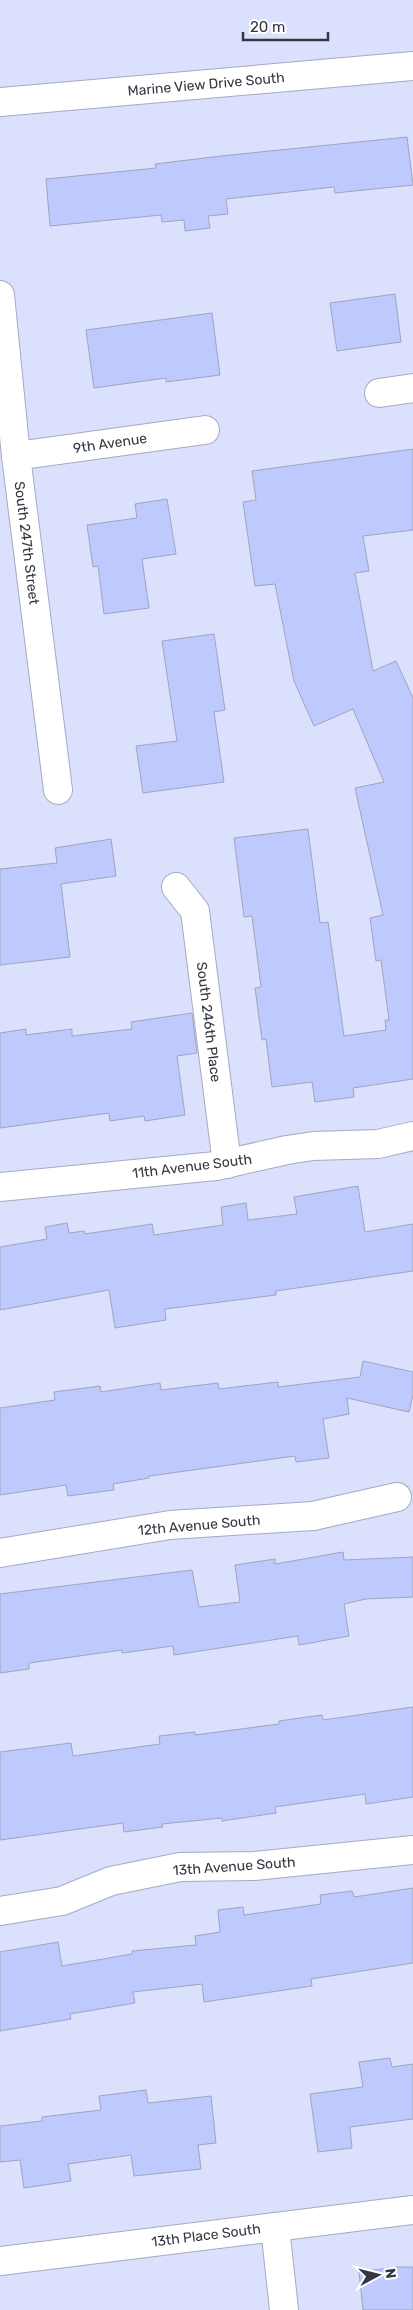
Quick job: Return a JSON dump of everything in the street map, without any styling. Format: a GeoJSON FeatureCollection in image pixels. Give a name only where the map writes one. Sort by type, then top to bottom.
{"type":"FeatureCollection","features":[{"type":"Feature","properties":{"kind":"street","name":"Marine View Drive South"},"geometry":{"type":"LineString","coordinates":[[0,102],[413,66]]}},
{"type":"Feature","properties":{"kind":"street","name":"South 247th Street"},"geometry":{"type":"LineString","coordinates":[[0,295],[16,456],[58,790]]}},
{"type":"Feature","properties":{"kind":"street"},"geometry":{"type":"LineString","coordinates":[[380,393],[413,388]]}},
{"type":"Feature","properties":{"kind":"street","name":"9th Avenue"},"geometry":{"type":"LineString","coordinates":[[16,456],[205,430]]}},
{"type":"Feature","properties":{"kind":"street","name":"South 246th Place"},"geometry":{"type":"LineString","coordinates":[[176,888],[195,912],[227,1164]]}},
{"type":"Feature","properties":{"kind":"street","name":"11th Avenue South"},"geometry":{"type":"LineString","coordinates":[[0,1187],[227,1164],[294,1149],[378,1144],[413,1136]]}},
{"type":"Feature","properties":{"kind":"street","name":"12th Avenue South"},"geometry":{"type":"LineString","coordinates":[[0,1552],[170,1525],[313,1516],[397,1497]]}},
{"type":"Feature","properties":{"kind":"street","name":"13th Avenue South"},"geometry":{"type":"LineString","coordinates":[[0,1911],[62,1901],[111,1881],[180,1867],[254,1866],[413,1850]]}},
{"type":"Feature","properties":{"kind":"street","name":"13th Place South"},"geometry":{"type":"LineString","coordinates":[[0,2261],[413,2210]]}},
{"type":"Feature","properties":{"kind":"street"},"geometry":{"type":"LineString","coordinates":[[275,2226],[284,2310]]}},
{"type":"Feature","properties":{"kind":"building"},"geometry":{"type":"Polygon","coordinates":[[[407,137],[413,185],[335,193],[334,187],[226,199],[228,214],[208,216],[210,228],[185,231],[184,220],[162,222],[161,215],[50,226],[46,179],[156,168],[155,164],[221,156],[407,137]]]}},
{"type":"Feature","properties":{"kind":"building"},"geometry":{"type":"Polygon","coordinates":[[[395,294],[401,342],[337,351],[330,303],[395,294]]]}},
{"type":"Feature","properties":{"kind":"building"},"geometry":{"type":"Polygon","coordinates":[[[212,313],[220,375],[166,382],[166,378],[94,388],[86,330],[212,313]]]}},
{"type":"Feature","properties":{"kind":"building"},"geometry":{"type":"Polygon","coordinates":[[[413,449],[413,530],[363,536],[369,571],[355,573],[373,671],[396,661],[413,698],[413,1079],[353,1088],[354,1097],[315,1102],[312,1082],[272,1087],[266,1039],[262,1040],[255,988],[261,987],[252,916],[244,917],[234,838],[308,829],[320,923],[328,922],[344,1036],[386,1030],[385,1020],[389,1020],[381,960],[376,961],[370,918],[383,915],[355,788],[384,782],[353,709],[314,726],[294,681],[275,584],[255,586],[243,502],[256,500],[252,471],[413,449]]]}},
{"type":"Feature","properties":{"kind":"building"},"geometry":{"type":"Polygon","coordinates":[[[167,499],[176,554],[142,559],[149,608],[104,614],[98,566],[93,567],[87,525],[137,518],[135,504],[167,499]]]}},
{"type":"Feature","properties":{"kind":"building"},"geometry":{"type":"Polygon","coordinates":[[[214,634],[225,710],[214,712],[224,782],[143,793],[136,746],[177,741],[162,641],[214,634]]]}},
{"type":"Feature","properties":{"kind":"building"},"geometry":{"type":"Polygon","coordinates":[[[111,839],[116,876],[61,884],[70,957],[0,965],[0,869],[57,863],[55,848],[111,839]]]}},
{"type":"Feature","properties":{"kind":"building"},"geometry":{"type":"Polygon","coordinates":[[[192,1013],[197,1053],[177,1056],[185,1115],[145,1121],[144,1116],[110,1121],[109,1113],[0,1128],[0,1033],[26,1029],[26,1035],[72,1029],[72,1036],[132,1029],[131,1022],[192,1013]]]}},
{"type":"Feature","properties":{"kind":"building"},"geometry":{"type":"Polygon","coordinates":[[[358,1186],[365,1232],[413,1224],[413,1271],[276,1291],[276,1295],[165,1309],[166,1320],[115,1328],[109,1290],[0,1310],[0,1247],[47,1239],[45,1227],[67,1223],[69,1233],[84,1231],[85,1234],[152,1224],[154,1235],[223,1225],[221,1207],[246,1203],[248,1220],[297,1214],[294,1197],[358,1186]]]}},
{"type":"Feature","properties":{"kind":"building"},"geometry":{"type":"Polygon","coordinates":[[[363,1361],[413,1372],[413,1395],[409,1412],[347,1398],[349,1414],[323,1419],[329,1458],[296,1462],[295,1456],[149,1476],[149,1478],[113,1484],[114,1490],[68,1496],[66,1485],[0,1495],[0,1408],[55,1400],[54,1392],[100,1386],[101,1392],[160,1383],[161,1390],[218,1383],[219,1389],[278,1382],[278,1387],[360,1377],[363,1361]]]}},
{"type":"Feature","properties":{"kind":"building"},"geometry":{"type":"Polygon","coordinates":[[[343,1552],[344,1560],[413,1557],[413,1597],[366,1599],[344,1604],[349,1636],[299,1645],[298,1636],[174,1655],[173,1646],[122,1653],[122,1650],[29,1663],[29,1669],[0,1673],[0,1594],[192,1570],[199,1607],[240,1602],[235,1565],[275,1559],[275,1564],[343,1552]]]}},
{"type":"Feature","properties":{"kind":"building"},"geometry":{"type":"Polygon","coordinates":[[[413,1707],[413,1797],[366,1804],[365,1794],[275,1807],[276,1813],[222,1821],[222,1818],[162,1824],[163,1827],[124,1832],[123,1823],[0,1840],[0,1752],[71,1743],[73,1756],[160,1744],[159,1736],[195,1732],[195,1735],[279,1724],[279,1721],[322,1715],[323,1720],[413,1707]]]}},
{"type":"Feature","properties":{"kind":"building"},"geometry":{"type":"Polygon","coordinates":[[[413,1888],[413,1963],[311,1979],[312,1986],[204,2002],[202,1984],[133,1992],[135,2003],[70,2014],[71,2019],[0,2031],[0,1952],[58,1942],[62,1966],[132,1954],[132,1951],[196,1945],[195,1936],[220,1932],[218,1910],[243,1907],[244,1915],[321,1904],[320,1895],[352,1891],[354,1897],[413,1888]]]}},
{"type":"Feature","properties":{"kind":"building"},"geometry":{"type":"Polygon","coordinates":[[[390,2058],[392,2067],[413,2064],[413,2119],[350,2127],[352,2148],[318,2152],[310,2094],[363,2087],[359,2062],[390,2058]]]}},
{"type":"Feature","properties":{"kind":"building"},"geometry":{"type":"Polygon","coordinates":[[[146,2090],[148,2103],[211,2096],[216,2143],[198,2145],[201,2169],[134,2176],[131,2155],[68,2164],[71,2181],[24,2188],[20,2160],[0,2162],[0,2126],[42,2121],[42,2117],[101,2110],[99,2096],[146,2090]]]}},
{"type":"Feature","properties":{"kind":"building"},"geometry":{"type":"Polygon","coordinates":[[[413,2267],[413,2310],[363,2310],[359,2272],[413,2267]]]}}]}
